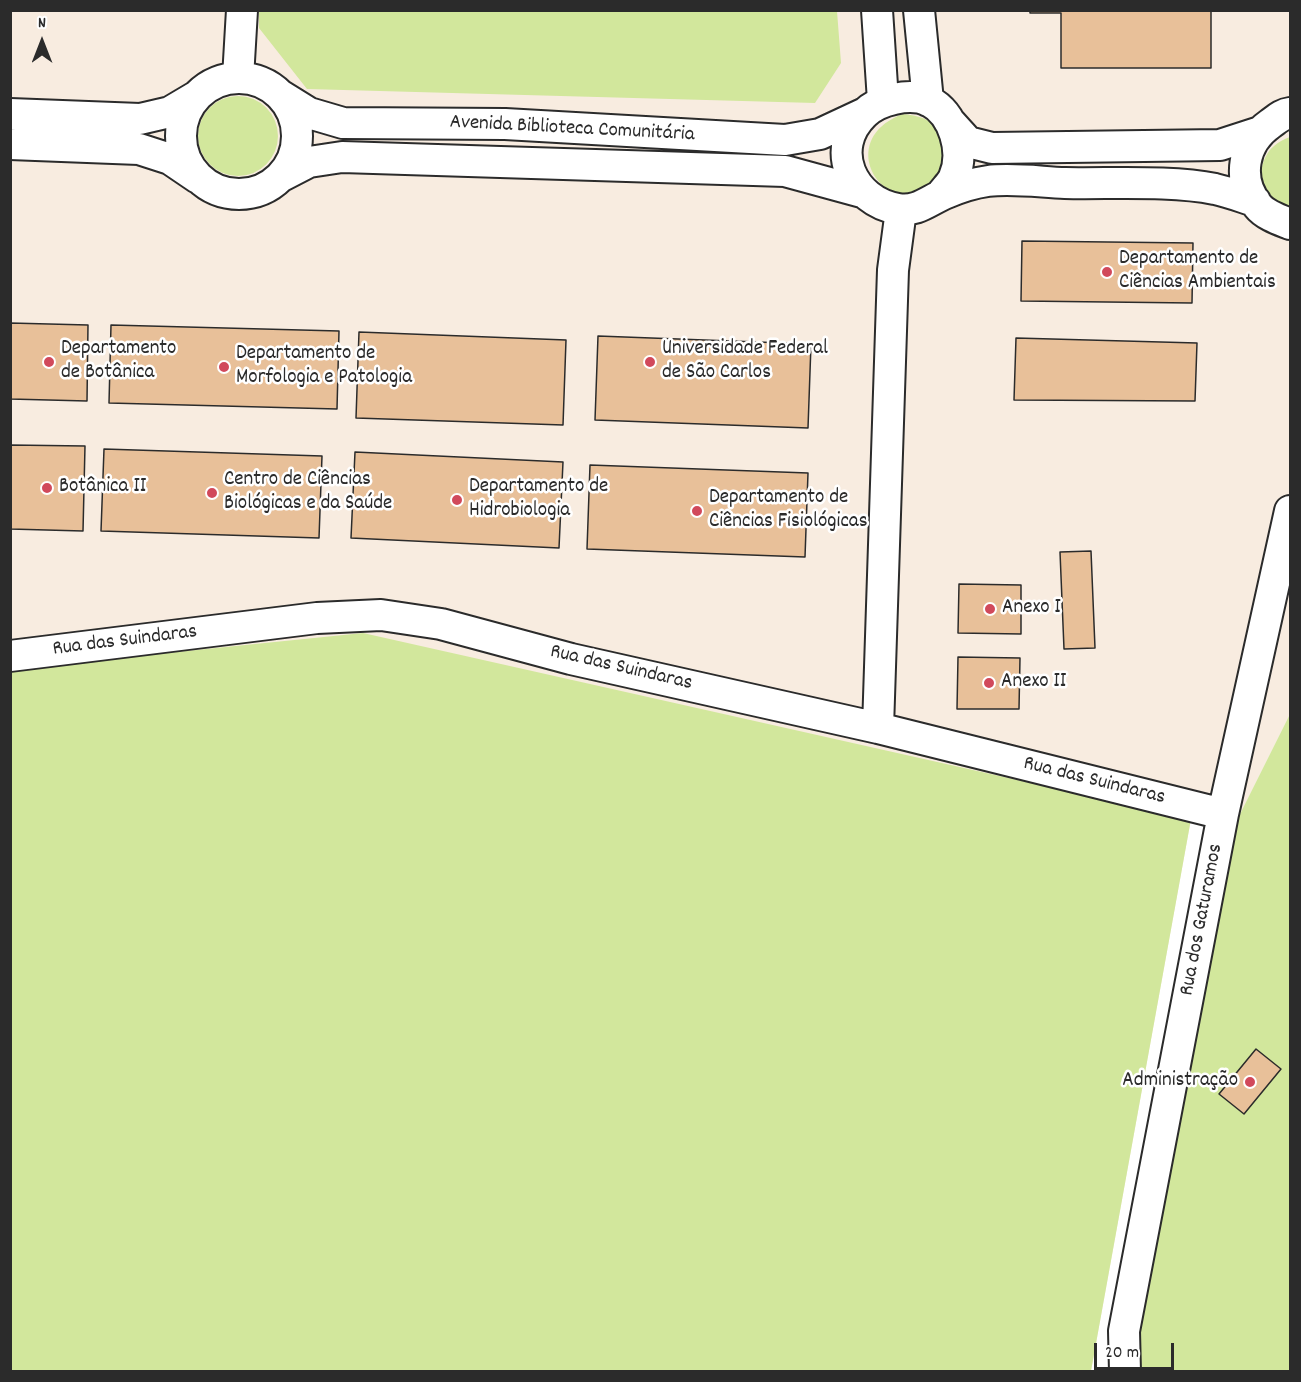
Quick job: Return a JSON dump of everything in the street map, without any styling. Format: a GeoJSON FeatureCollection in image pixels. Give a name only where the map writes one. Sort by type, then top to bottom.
{"type":"FeatureCollection","features":[{"type":"Feature","properties":{"kind":"street"},"geometry":{"type":"LineString","coordinates":[[238,78],[243,10]]}},
{"type":"Feature","properties":{"kind":"street"},"geometry":{"type":"LineString","coordinates":[[874,107],[877,10]]}},
{"type":"Feature","properties":{"kind":"street"},"geometry":{"type":"LineString","coordinates":[[919,10],[936,108],[956,135],[960,156],[954,178],[941,195]]}},
{"type":"Feature","properties":{"kind":"street"},"geometry":{"type":"LineString","coordinates":[[10,114],[140,119],[171,112],[216,83],[238,78],[261,82],[280,95],[292,114],[297,136],[293,158],[280,177],[261,190],[239,195],[216,190],[171,159],[139,149],[10,144]]}},
{"type":"Feature","properties":{"kind":"street","name":"Avenida Biblioteca Comunitária"},"geometry":{"type":"LineString","coordinates":[[280,95],[309,113],[343,123],[505,124],[784,140],[820,134],[874,107]]}},
{"type":"Feature","properties":{"kind":"street"},"geometry":{"type":"LineString","coordinates":[[197,96],[185,114],[180,136],[185,159],[198,178]]}},
{"type":"Feature","properties":{"kind":"street"},"geometry":{"type":"LineString","coordinates":[[1255,201],[1214,189],[1180,186],[988,181],[941,195],[922,207],[901,210],[879,205],[862,192],[850,174],[847,152],[852,130],[874,107],[905,98],[936,108],[968,142],[992,148],[1220,145],[1257,133],[1283,114],[1290,114]]}},
{"type":"Feature","properties":{"kind":"street"},"geometry":{"type":"LineString","coordinates":[[1257,133],[1250,144],[1244,166],[1247,188],[1259,208],[1290,224]]}},
{"type":"Feature","properties":{"kind":"street","name":"Avenida Biblioteca Comunitária"},"geometry":{"type":"LineString","coordinates":[[280,177],[309,162],[342,157],[785,171],[862,192]]}},
{"type":"Feature","properties":{"kind":"street"},"geometry":{"type":"LineString","coordinates":[[878,728],[893,270],[901,210]]}},
{"type":"Feature","properties":{"kind":"street","name":"Rua dos Gaturamos"},"geometry":{"type":"LineString","coordinates":[[1125,1371],[1124,1331],[1223,814],[1290,511]]}},
{"type":"Feature","properties":{"kind":"street","name":"Rua das Suindaras"},"geometry":{"type":"LineString","coordinates":[[10,656],[317,618],[381,615],[441,624],[571,659],[878,728],[1223,814]]}},
{"type":"Feature","properties":{"kind":"shaded area","name":"Universidade Federal de São Carlos"},"geometry":{"type":"Polygon","coordinates":[[[10,11],[1290,11],[1290,714],[1233,828],[1191,819],[1091,1371],[11,1371],[10,11]]]}},
{"type":"Feature","properties":{"kind":"green space"},"geometry":{"type":"Polygon","coordinates":[[[259,11],[837,11],[841,63],[815,103],[307,89],[259,28],[259,11]]]}},
{"type":"Feature","properties":{"kind":"green space"},"geometry":{"type":"Polygon","coordinates":[[[238,96],[253,99],[266,108],[275,121],[278,136],[275,151],[266,164],[253,173],[238,176],[223,173],[210,164],[201,151],[198,136],[201,121],[210,108],[223,99],[238,96]]]}},
{"type":"Feature","properties":{"kind":"green space"},"geometry":{"type":"Polygon","coordinates":[[[903,114],[923,118],[935,126],[949,158],[931,187],[910,195],[894,192],[881,184],[872,171],[868,156],[871,140],[883,126],[903,114]]]}},
{"type":"Feature","properties":{"kind":"green space"},"geometry":{"type":"Polygon","coordinates":[[[1290,137],[1290,215],[1261,190],[1261,172],[1269,151],[1290,137]]]}},
{"type":"Feature","properties":{"kind":"green space"},"geometry":{"type":"Polygon","coordinates":[[[363,633],[1191,819],[1091,1371],[11,1371],[10,669],[363,633]]]}},
{"type":"Feature","properties":{"kind":"green space"},"geometry":{"type":"Polygon","coordinates":[[[1290,714],[1290,1371],[1119,1372],[1233,828],[1290,714]]]}},
{"type":"Feature","properties":{"kind":"building"},"geometry":{"type":"Polygon","coordinates":[[[1030,10],[1211,10],[1211,68],[1061,68],[1061,13],[1030,13],[1030,10]]]}},
{"type":"Feature","properties":{"kind":"building","name":"Departamento de Ciências Ambientais"},"geometry":{"type":"Polygon","coordinates":[[[1022,241],[1193,243],[1192,303],[1021,301],[1022,241]]]}},
{"type":"Feature","properties":{"kind":"building","name":"Departamento de Botânica"},"geometry":{"type":"Polygon","coordinates":[[[10,323],[88,325],[87,401],[10,399],[10,323]]]}},
{"type":"Feature","properties":{"kind":"building","name":"Departamento de Morfologia e Patologia"},"geometry":{"type":"Polygon","coordinates":[[[111,325],[339,331],[337,409],[109,403],[111,325]]]}},
{"type":"Feature","properties":{"kind":"building"},"geometry":{"type":"Polygon","coordinates":[[[359,332],[566,340],[563,425],[356,418],[359,332]]]}},
{"type":"Feature","properties":{"kind":"building"},"geometry":{"type":"Polygon","coordinates":[[[598,336],[811,344],[808,428],[595,420],[598,336]]]}},
{"type":"Feature","properties":{"kind":"building"},"geometry":{"type":"Polygon","coordinates":[[[1016,338],[1197,343],[1195,401],[1014,400],[1016,338]]]}},
{"type":"Feature","properties":{"kind":"building","name":"Botânica II"},"geometry":{"type":"Polygon","coordinates":[[[10,445],[85,446],[83,531],[10,529],[10,445]]]}},
{"type":"Feature","properties":{"kind":"building","name":"Centro de Ciências Biológicas e da Saúde"},"geometry":{"type":"Polygon","coordinates":[[[104,449],[322,456],[319,538],[101,531],[104,449]]]}},
{"type":"Feature","properties":{"kind":"building","name":"Departamento de Hidrobiologia"},"geometry":{"type":"Polygon","coordinates":[[[355,452],[563,462],[559,548],[351,538],[355,452]]]}},
{"type":"Feature","properties":{"kind":"building","name":"Departamento de Ciências Fisiológicas"},"geometry":{"type":"Polygon","coordinates":[[[590,465],[808,473],[805,557],[587,549],[590,465]]]}},
{"type":"Feature","properties":{"kind":"building"},"geometry":{"type":"Polygon","coordinates":[[[1091,551],[1095,648],[1064,649],[1060,552],[1091,551]]]}},
{"type":"Feature","properties":{"kind":"building","name":"Anexo I"},"geometry":{"type":"Polygon","coordinates":[[[959,584],[1021,585],[1021,634],[958,633],[959,584]]]}},
{"type":"Feature","properties":{"kind":"building","name":"Anexo II"},"geometry":{"type":"Polygon","coordinates":[[[958,657],[1020,658],[1019,709],[957,709],[958,657]]]}},
{"type":"Feature","properties":{"kind":"building","name":"Administração"},"geometry":{"type":"Polygon","coordinates":[[[1256,1049],[1281,1069],[1244,1114],[1219,1094],[1256,1049]]]}},
{"type":"Feature","properties":{"kind":"place","name":"Departamento de Ciências Ambientais"},"geometry":{"type":"Point","coordinates":[1107,272]}},
{"type":"Feature","properties":{"kind":"place","name":"Departamento de Botânica"},"geometry":{"type":"Point","coordinates":[49,362]}},
{"type":"Feature","properties":{"kind":"place","name":"Universidade Federal de São Carlos"},"geometry":{"type":"Point","coordinates":[650,362]}},
{"type":"Feature","properties":{"kind":"place","name":"Departamento de Morfologia e Patologia"},"geometry":{"type":"Point","coordinates":[224,367]}},
{"type":"Feature","properties":{"kind":"place","name":"Botânica II"},"geometry":{"type":"Point","coordinates":[47,488]}},
{"type":"Feature","properties":{"kind":"place","name":"Centro de Ciências Biológicas e da Saúde"},"geometry":{"type":"Point","coordinates":[212,493]}},
{"type":"Feature","properties":{"kind":"place","name":"Departamento de Hidrobiologia"},"geometry":{"type":"Point","coordinates":[457,500]}},
{"type":"Feature","properties":{"kind":"place","name":"Departamento de Ciências Fisiológicas"},"geometry":{"type":"Point","coordinates":[697,511]}},
{"type":"Feature","properties":{"kind":"place","name":"Anexo I"},"geometry":{"type":"Point","coordinates":[990,609]}},
{"type":"Feature","properties":{"kind":"place","name":"Anexo II"},"geometry":{"type":"Point","coordinates":[989,683]}},
{"type":"Feature","properties":{"kind":"place","name":"Administração"},"geometry":{"type":"Point","coordinates":[1250,1082]}}]}
